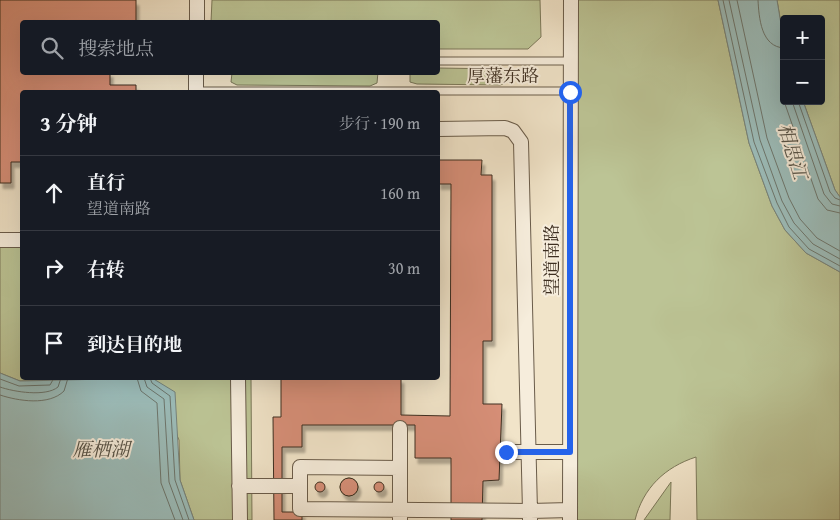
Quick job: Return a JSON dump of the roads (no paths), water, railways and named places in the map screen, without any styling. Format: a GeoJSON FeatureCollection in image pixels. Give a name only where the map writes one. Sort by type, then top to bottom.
{"type":"FeatureCollection","features":[{"type":"Feature","properties":{"kind":"street"},"geometry":{"type":"LineString","coordinates":[[196,20],[197,0]]}},
{"type":"Feature","properties":{"kind":"street","name":"望道南路"},"geometry":{"type":"LineString","coordinates":[[570,0],[570,515]]}},
{"type":"Feature","properties":{"kind":"street"},"geometry":{"type":"LineString","coordinates":[[196,75],[196,90]]}},
{"type":"Feature","properties":{"kind":"street"},"geometry":{"type":"LineString","coordinates":[[440,129],[505,128],[513,131],[521,142],[530,452],[530,515]]}},
{"type":"Feature","properties":{"kind":"street"},"geometry":{"type":"LineString","coordinates":[[0,240],[20,240]]}},
{"type":"Feature","properties":{"kind":"street"},"geometry":{"type":"LineString","coordinates":[[238,380],[240,520]]}},
{"type":"Feature","properties":{"kind":"street"},"geometry":{"type":"LineString","coordinates":[[400,428],[400,515]]}},
{"type":"Feature","properties":{"kind":"street"},"geometry":{"type":"LineString","coordinates":[[506,452],[570,452]]}},
{"type":"Feature","properties":{"kind":"street"},"geometry":{"type":"LineString","coordinates":[[400,468],[300,467],[300,509],[329,515],[570,515]]}},
{"type":"Feature","properties":{"kind":"street"},"geometry":{"type":"LineString","coordinates":[[239,486],[300,486]]}},
{"type":"Feature","properties":{"kind":"lane","name":"厚藩东路"},"geometry":{"type":"LineString","coordinates":[[440,61],[570,61]]}},
{"type":"Feature","properties":{"kind":"lane","name":"厚藩东路"},"geometry":{"type":"LineString","coordinates":[[440,92],[570,92]]}},
{"type":"Feature","properties":{"kind":"water","name":"相思江"},"geometry":{"type":"Polygon","coordinates":[[[718,0],[777,0],[780,18],[780,105],[804,105],[835,190],[840,197],[840,272],[806,253],[785,230],[772,206],[749,143],[718,0]]]}},
{"type":"Feature","properties":{"kind":"water","name":"雁栖湖"},"geometry":{"type":"Polygon","coordinates":[[[0,373],[20,381],[155,380],[175,392],[180,480],[194,520],[0,520],[0,373]]]}}]}
